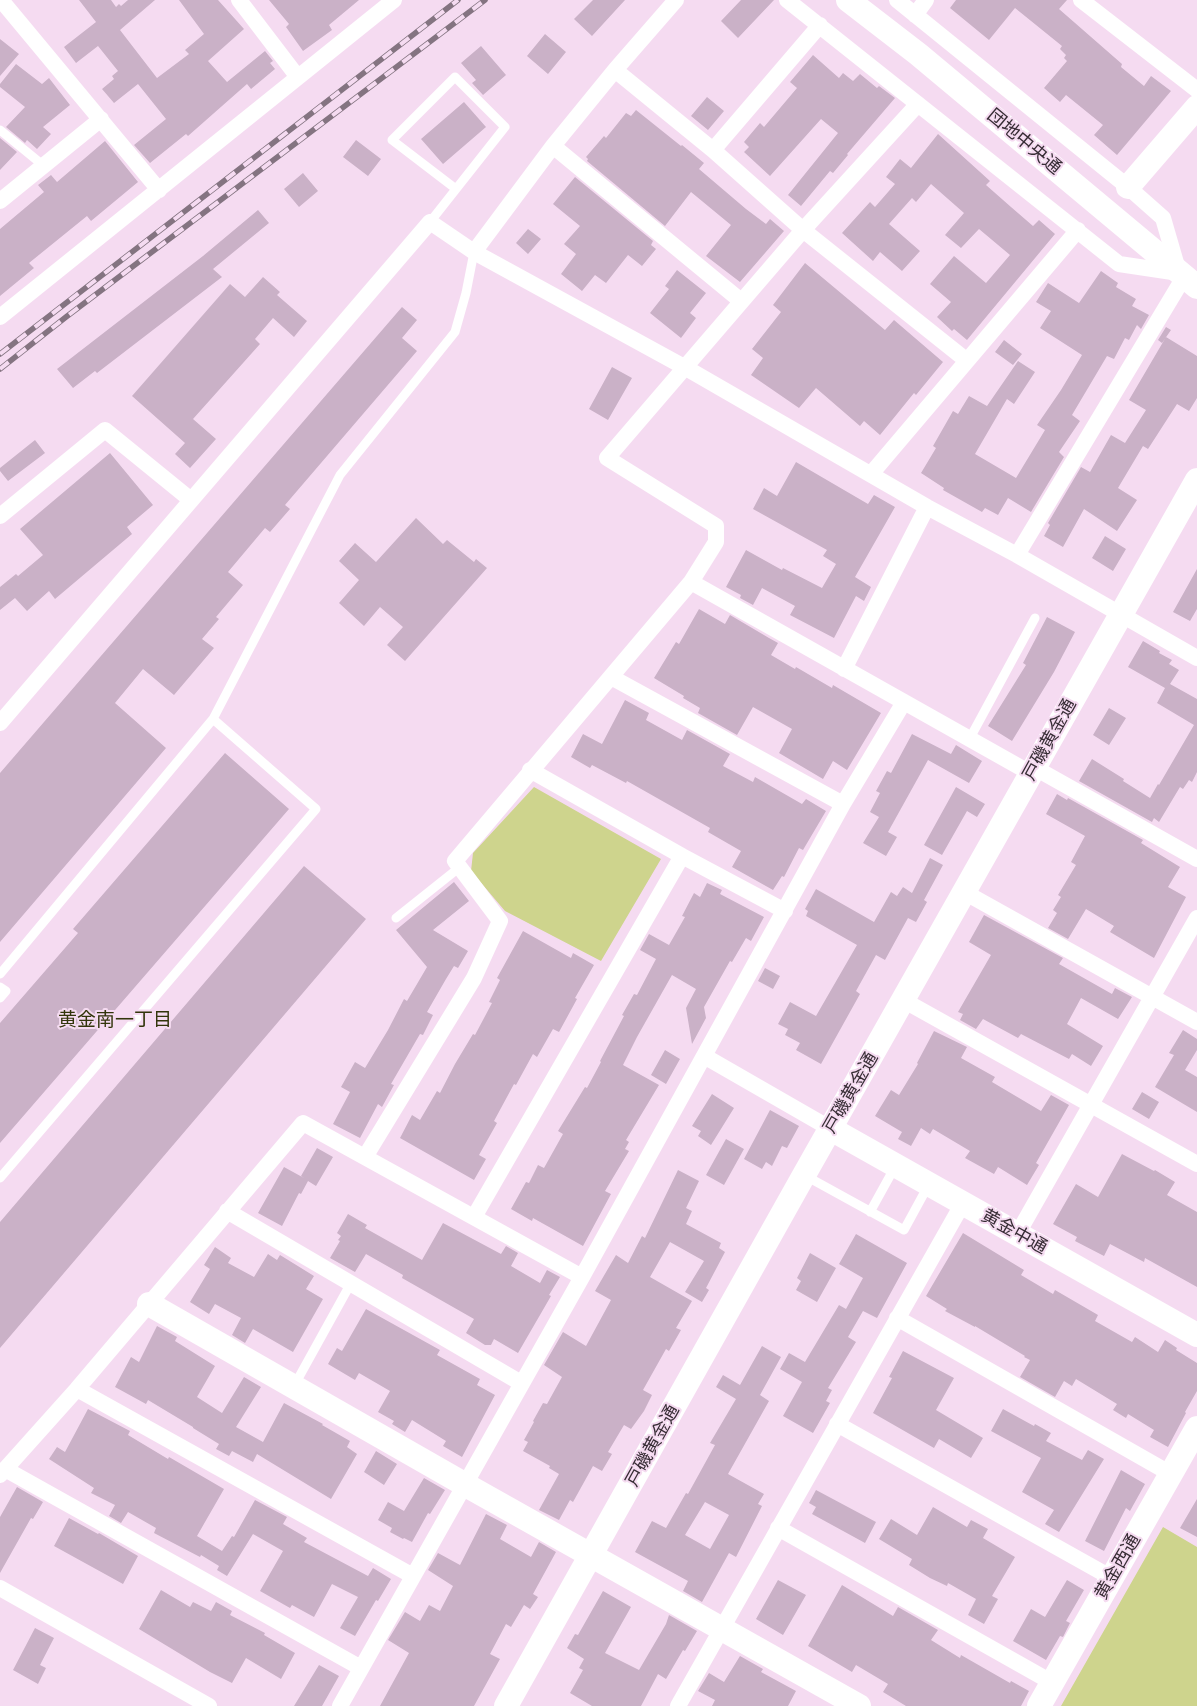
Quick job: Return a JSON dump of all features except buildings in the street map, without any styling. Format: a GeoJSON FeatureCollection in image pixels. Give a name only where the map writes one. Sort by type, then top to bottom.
{"type":"FeatureCollection","features":[{"type":"Feature","properties":{"kind":"street"},"geometry":{"type":"LineString","coordinates":[[2,0],[159,190]]}},
{"type":"Feature","properties":{"kind":"street"},"geometry":{"type":"LineString","coordinates":[[0,317],[394,0]]}},
{"type":"Feature","properties":{"kind":"street"},"geometry":{"type":"LineString","coordinates":[[474,252],[553,146],[615,70],[676,0]]}},
{"type":"Feature","properties":{"kind":"street"},"geometry":{"type":"LineString","coordinates":[[787,0],[1119,264],[1187,279]]}},
{"type":"Feature","properties":{"kind":"street","name":"団地中央通"},"geometry":{"type":"LineString","coordinates":[[848,0],[918,54],[1187,279]]}},
{"type":"Feature","properties":{"kind":"street"},"geometry":{"type":"LineString","coordinates":[[897,0],[1128,187],[1163,218],[1187,279]]}},
{"type":"Feature","properties":{"kind":"street"},"geometry":{"type":"LineString","coordinates":[[915,15],[926,0]]}},
{"type":"Feature","properties":{"kind":"street"},"geometry":{"type":"LineString","coordinates":[[1081,0],[1197,90]]}},
{"type":"Feature","properties":{"kind":"street"},"geometry":{"type":"LineString","coordinates":[[240,1],[298,76]]}},
{"type":"Feature","properties":{"kind":"street"},"geometry":{"type":"LineString","coordinates":[[713,150],[820,25]]}},
{"type":"Feature","properties":{"kind":"street"},"geometry":{"type":"LineString","coordinates":[[615,70],[713,150],[803,230],[966,360]]}},
{"type":"Feature","properties":{"kind":"street"},"geometry":{"type":"LineString","coordinates":[[365,1157],[474,978],[500,921],[455,861],[530,770],[691,582],[716,542],[716,526],[607,458],[803,230],[918,104]]}},
{"type":"Feature","properties":{"kind":"street"},"geometry":{"type":"LineString","coordinates":[[1128,187],[1197,106]]}},
{"type":"Feature","properties":{"kind":"street"},"geometry":{"type":"LineString","coordinates":[[0,201],[101,119]]}},
{"type":"Feature","properties":{"kind":"street"},"geometry":{"type":"LineString","coordinates":[[553,146],[741,301]]}},
{"type":"Feature","properties":{"kind":"street"},"geometry":{"type":"LineString","coordinates":[[0,723],[430,222],[474,252],[686,368],[927,507],[1017,555],[1197,658]]}},
{"type":"Feature","properties":{"kind":"street"},"geometry":{"type":"LineString","coordinates":[[871,474],[1078,230]]}},
{"type":"Feature","properties":{"kind":"street"},"geometry":{"type":"LineString","coordinates":[[1017,555],[1187,279]]}},
{"type":"Feature","properties":{"kind":"street"},"geometry":{"type":"LineString","coordinates":[[0,516],[105,430],[191,500]]}},
{"type":"Feature","properties":{"kind":"street","name":"戸磯黄金通"},"geometry":{"type":"LineString","coordinates":[[506,1706],[1197,480]]}},
{"type":"Feature","properties":{"kind":"street"},"geometry":{"type":"LineString","coordinates":[[844,670],[927,507]]}},
{"type":"Feature","properties":{"kind":"street"},"geometry":{"type":"LineString","coordinates":[[691,582],[844,670],[1197,859]]}},
{"type":"Feature","properties":{"kind":"street"},"geometry":{"type":"LineString","coordinates":[[611,677],[844,804]]}},
{"type":"Feature","properties":{"kind":"street"},"geometry":{"type":"LineString","coordinates":[[340,1706],[582,1276],[844,804],[904,702]]}},
{"type":"Feature","properties":{"kind":"street"},"geometry":{"type":"LineString","coordinates":[[530,770],[784,911]]}},
{"type":"Feature","properties":{"kind":"street"},"geometry":{"type":"LineString","coordinates":[[474,1217],[682,856]]}},
{"type":"Feature","properties":{"kind":"street"},"geometry":{"type":"LineString","coordinates":[[964,892],[1197,1022]]}},
{"type":"Feature","properties":{"kind":"street"},"geometry":{"type":"LineString","coordinates":[[1018,1234],[1197,918]]}},
{"type":"Feature","properties":{"kind":"street"},"geometry":{"type":"LineString","coordinates":[[903,1000],[1197,1164]]}},
{"type":"Feature","properties":{"kind":"street"},"geometry":{"type":"LineString","coordinates":[[704,1056],[831,1128]]}},
{"type":"Feature","properties":{"kind":"street"},"geometry":{"type":"LineString","coordinates":[[361,1668],[3,1472],[77,1389],[303,1123],[582,1276]]}},
{"type":"Feature","properties":{"kind":"street","name":"黄金中通"},"geometry":{"type":"LineString","coordinates":[[831,1128],[1197,1334]]}},
{"type":"Feature","properties":{"kind":"street"},"geometry":{"type":"LineString","coordinates":[[678,1706],[963,1203]]}},
{"type":"Feature","properties":{"kind":"street"},"geometry":{"type":"LineString","coordinates":[[227,1211],[521,1383]]}},
{"type":"Feature","properties":{"kind":"street"},"geometry":{"type":"LineString","coordinates":[[149,1304],[591,1556],[859,1706]]}},
{"type":"Feature","properties":{"kind":"street"},"geometry":{"type":"LineString","coordinates":[[897,1318],[1171,1474]]}},
{"type":"Feature","properties":{"kind":"street"},"geometry":{"type":"LineString","coordinates":[[77,1389],[413,1576]]}},
{"type":"Feature","properties":{"kind":"street"},"geometry":{"type":"LineString","coordinates":[[837,1424],[1112,1578]]}},
{"type":"Feature","properties":{"kind":"street","name":"黄金西通"},"geometry":{"type":"LineString","coordinates":[[1039,1706],[1197,1428]]}},
{"type":"Feature","properties":{"kind":"street"},"geometry":{"type":"LineString","coordinates":[[778,1528],[1052,1682]]}},
{"type":"Feature","properties":{"kind":"street"},"geometry":{"type":"LineString","coordinates":[[0,1588],[210,1706]]}},
{"type":"Feature","properties":{"kind":"lane"},"geometry":{"type":"LineString","coordinates":[[430,222],[456,189],[505,126],[455,77],[392,140],[456,189]]}},
{"type":"Feature","properties":{"kind":"lane"},"geometry":{"type":"LineString","coordinates":[[0,130],[44,166]]}},
{"type":"Feature","properties":{"kind":"lane"},"geometry":{"type":"LineString","coordinates":[[0,974],[213,719],[340,475],[455,332],[466,293],[474,252]]}},
{"type":"Feature","properties":{"kind":"lane"},"geometry":{"type":"LineString","coordinates":[[970,738],[1035,618]]}},
{"type":"Feature","properties":{"kind":"lane"},"geometry":{"type":"LineString","coordinates":[[0,1178],[316,810],[213,719]]}},
{"type":"Feature","properties":{"kind":"lane"},"geometry":{"type":"LineString","coordinates":[[396,918],[460,867]]}},
{"type":"Feature","properties":{"kind":"lane"},"geometry":{"type":"LineString","coordinates":[[0,987],[6,991],[0,998]]}},
{"type":"Feature","properties":{"kind":"lane"},"geometry":{"type":"LineString","coordinates":[[870,1212],[896,1165]]}},
{"type":"Feature","properties":{"kind":"lane"},"geometry":{"type":"LineString","coordinates":[[804,1175],[904,1230],[929,1184]]}},
{"type":"Feature","properties":{"kind":"lane"},"geometry":{"type":"LineString","coordinates":[[294,1386],[351,1284]]}},
{"type":"Feature","properties":{"kind":"green space"},"geometry":{"type":"Polygon","coordinates":[[[534,787],[661,859],[601,961],[505,911],[471,871],[473,853],[534,787]]]}},
{"type":"Feature","properties":{"kind":"green space"},"geometry":{"type":"Polygon","coordinates":[[[1163,1527],[1197,1547],[1197,1706],[1061,1706],[1163,1527]]]}},
{"type":"Feature","properties":{"kind":"railway"},"geometry":{"type":"LineString","coordinates":[[0,354],[458,0]]}},
{"type":"Feature","properties":{"kind":"railway"},"geometry":{"type":"LineString","coordinates":[[0,369],[485,0]]}},
{"type":"Feature","properties":{"kind":"district","name":"黄金南一丁目"},"geometry":{"type":"Point","coordinates":[115,1021]}}]}
